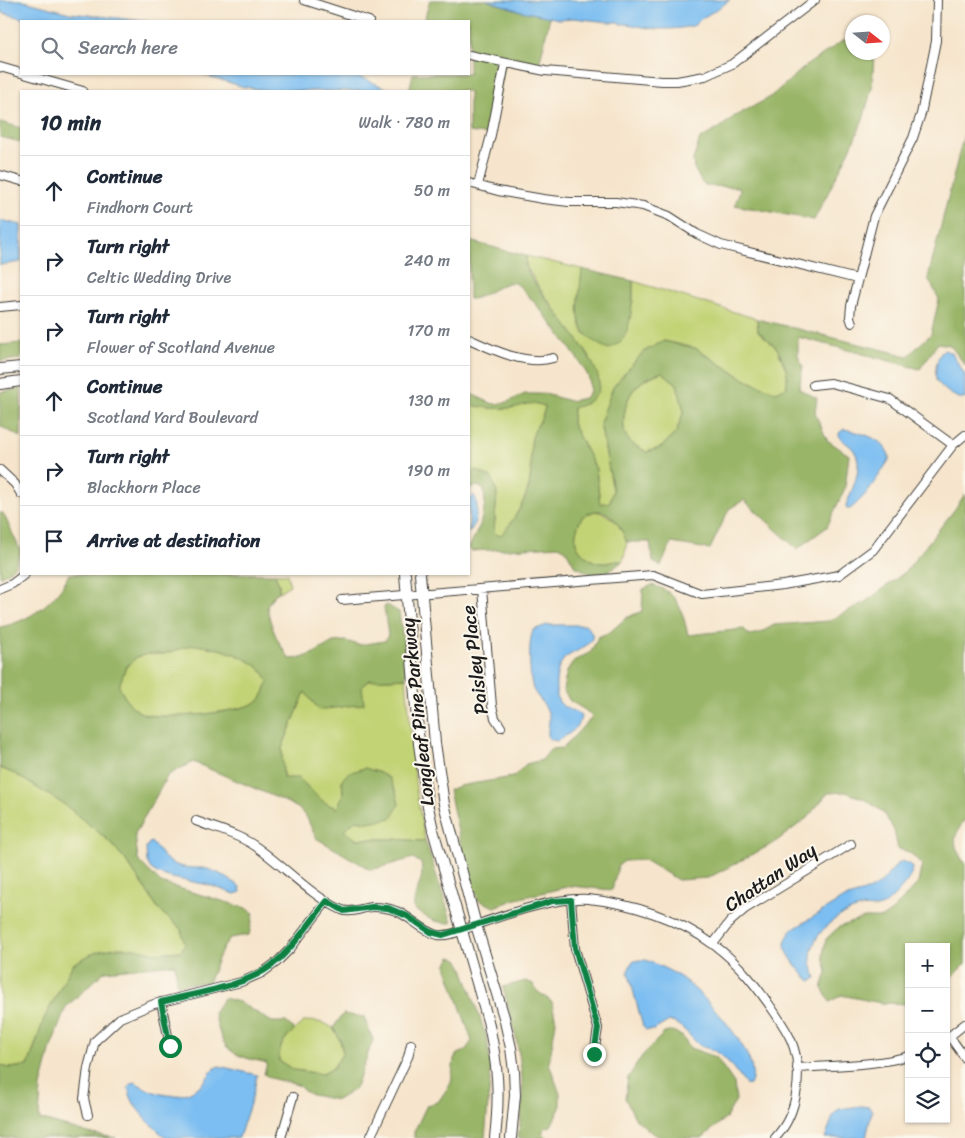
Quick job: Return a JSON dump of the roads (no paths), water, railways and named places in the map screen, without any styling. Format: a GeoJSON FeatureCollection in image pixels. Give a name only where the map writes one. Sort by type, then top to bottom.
{"type":"FeatureCollection","features":[{"type":"Feature","properties":{"kind":"main road"},"geometry":{"type":"LineString","coordinates":[[0,369],[20,367]]}},
{"type":"Feature","properties":{"kind":"main road"},"geometry":{"type":"LineString","coordinates":[[0,384],[20,381]]}},
{"type":"Feature","properties":{"kind":"main road","name":"Longleaf Pine Parkway"},"geometry":{"type":"LineString","coordinates":[[405,575],[423,779],[433,830],[495,1051],[499,1095],[495,1138]]}},
{"type":"Feature","properties":{"kind":"main road","name":"Longleaf Pine Parkway"},"geometry":{"type":"LineString","coordinates":[[420,575],[439,776],[449,826],[504,1017],[511,1048],[515,1096],[511,1138]]}},
{"type":"Feature","properties":{"kind":"street"},"geometry":{"type":"LineString","coordinates":[[304,0],[366,20]]}},
{"type":"Feature","properties":{"kind":"street"},"geometry":{"type":"LineString","coordinates":[[470,55],[545,71],[653,81],[691,79],[718,71],[732,64],[815,0]]}},
{"type":"Feature","properties":{"kind":"street"},"geometry":{"type":"LineString","coordinates":[[852,323],[850,312],[874,216],[913,138],[922,114],[936,41],[937,0]]}},
{"type":"Feature","properties":{"kind":"street"},"geometry":{"type":"LineString","coordinates":[[478,185],[505,64]]}},
{"type":"Feature","properties":{"kind":"street"},"geometry":{"type":"LineString","coordinates":[[0,67],[20,72]]}},
{"type":"Feature","properties":{"kind":"street"},"geometry":{"type":"LineString","coordinates":[[30,75],[80,90]]}},
{"type":"Feature","properties":{"kind":"street"},"geometry":{"type":"LineString","coordinates":[[0,176],[20,181]]}},
{"type":"Feature","properties":{"kind":"street"},"geometry":{"type":"LineString","coordinates":[[470,183],[520,196],[569,202],[616,202],[643,206],[669,216],[697,234],[721,245],[857,279]]}},
{"type":"Feature","properties":{"kind":"street"},"geometry":{"type":"LineString","coordinates":[[0,307],[20,304]]}},
{"type":"Feature","properties":{"kind":"street"},"geometry":{"type":"LineString","coordinates":[[470,339],[496,351],[532,360],[543,361],[552,358]]}},
{"type":"Feature","properties":{"kind":"street"},"geometry":{"type":"LineString","coordinates":[[813,385],[831,383],[890,399],[952,445]]}},
{"type":"Feature","properties":{"kind":"street"},"geometry":{"type":"LineString","coordinates":[[342,600],[422,592],[653,575],[702,594],[783,585],[839,575],[873,550],[952,445],[965,435]]}},
{"type":"Feature","properties":{"kind":"street"},"geometry":{"type":"LineString","coordinates":[[0,470],[8,476],[20,493]]}},
{"type":"Feature","properties":{"kind":"street"},"geometry":{"type":"LineString","coordinates":[[0,589],[12,584],[24,575]]}},
{"type":"Feature","properties":{"kind":"street","name":"Paisley Place"},"geometry":{"type":"LineString","coordinates":[[482,589],[492,706],[495,718],[501,727]]}},
{"type":"Feature","properties":{"kind":"street"},"geometry":{"type":"LineString","coordinates":[[196,821],[244,839],[327,901],[344,911],[372,907],[388,908],[407,916],[435,934],[443,935],[461,930],[553,901],[607,901],[636,908],[663,918],[713,944],[752,981],[791,1040],[797,1068],[796,1091],[788,1120],[775,1138]]}},
{"type":"Feature","properties":{"kind":"street","name":"Chattan Way"},"geometry":{"type":"LineString","coordinates":[[713,944],[730,922],[745,909],[850,844]]}},
{"type":"Feature","properties":{"kind":"street"},"geometry":{"type":"LineString","coordinates":[[571,900],[575,948],[598,1028],[594,1054]]}},
{"type":"Feature","properties":{"kind":"street"},"geometry":{"type":"LineString","coordinates":[[88,1115],[84,1099],[88,1068],[95,1041],[120,1018],[161,1002],[241,982],[262,973],[290,949],[327,901]]}},
{"type":"Feature","properties":{"kind":"street"},"geometry":{"type":"LineString","coordinates":[[161,1002],[170,1046]]}},
{"type":"Feature","properties":{"kind":"street"},"geometry":{"type":"LineString","coordinates":[[950,1036],[965,1024]]}},
{"type":"Feature","properties":{"kind":"street"},"geometry":{"type":"LineString","coordinates":[[950,1040],[965,1058]]}},
{"type":"Feature","properties":{"kind":"street"},"geometry":{"type":"LineString","coordinates":[[370,1138],[408,1058],[411,1044]]}},
{"type":"Feature","properties":{"kind":"street"},"geometry":{"type":"LineString","coordinates":[[797,1068],[845,1065],[905,1057]]}},
{"type":"Feature","properties":{"kind":"street"},"geometry":{"type":"LineString","coordinates":[[284,1137],[294,1097]]}},
{"type":"Feature","properties":{"kind":"water"},"geometry":{"type":"Polygon","coordinates":[[[0,0],[20,0],[70,13],[137,20],[28,20],[0,12],[0,0]]]}},
{"type":"Feature","properties":{"kind":"water"},"geometry":{"type":"Polygon","coordinates":[[[486,0],[730,0],[693,25],[682,28],[655,29],[620,24],[619,22],[573,18],[559,19],[521,11],[486,0]]]}},
{"type":"Feature","properties":{"kind":"water"},"geometry":{"type":"Polygon","coordinates":[[[204,75],[355,75],[388,90],[264,90],[244,87],[204,75]]]}},
{"type":"Feature","properties":{"kind":"water"},"geometry":{"type":"Polygon","coordinates":[[[0,220],[20,225],[20,262],[0,265],[0,220]]]}},
{"type":"Feature","properties":{"kind":"water"},"geometry":{"type":"Polygon","coordinates":[[[944,350],[952,353],[965,375],[965,399],[956,397],[936,380],[938,360],[944,350]]]}},
{"type":"Feature","properties":{"kind":"water"},"geometry":{"type":"Polygon","coordinates":[[[844,429],[864,434],[876,440],[886,449],[889,455],[889,460],[871,486],[850,509],[847,509],[846,506],[857,476],[858,460],[856,453],[840,437],[839,433],[844,429]]]}},
{"type":"Feature","properties":{"kind":"water"},"geometry":{"type":"Polygon","coordinates":[[[474,495],[477,504],[474,525],[470,531],[470,499],[474,495]]]}},
{"type":"Feature","properties":{"kind":"water"},"geometry":{"type":"Polygon","coordinates":[[[547,625],[585,625],[591,631],[592,637],[586,645],[564,659],[559,668],[556,685],[558,700],[563,706],[581,716],[576,728],[557,741],[549,739],[548,712],[533,689],[531,676],[531,635],[533,630],[547,625]]]}},
{"type":"Feature","properties":{"kind":"water"},"geometry":{"type":"Polygon","coordinates":[[[151,842],[170,862],[182,867],[206,869],[216,872],[240,887],[241,892],[235,894],[209,885],[159,874],[151,869],[147,862],[146,849],[151,842]]]}},
{"type":"Feature","properties":{"kind":"water"},"geometry":{"type":"Polygon","coordinates":[[[903,861],[912,866],[911,875],[886,904],[878,908],[852,910],[828,924],[822,931],[813,947],[811,956],[816,978],[810,981],[795,964],[786,948],[786,940],[792,930],[842,899],[870,890],[881,883],[898,863],[903,861]]]}},
{"type":"Feature","properties":{"kind":"water"},"geometry":{"type":"Polygon","coordinates":[[[646,960],[680,977],[716,1010],[729,1026],[749,1059],[752,1073],[750,1085],[746,1085],[721,1055],[699,1045],[678,1025],[669,1021],[654,1030],[646,1030],[643,1027],[628,971],[632,962],[646,960]]]}},
{"type":"Feature","properties":{"kind":"water"},"geometry":{"type":"Polygon","coordinates":[[[219,1066],[257,1075],[252,1099],[239,1138],[166,1138],[138,1110],[130,1096],[128,1088],[130,1084],[135,1082],[160,1094],[178,1095],[186,1093],[203,1083],[212,1071],[219,1066]]]}},
{"type":"Feature","properties":{"kind":"water"},"geometry":{"type":"Polygon","coordinates":[[[861,1106],[869,1107],[872,1111],[866,1138],[825,1138],[834,1114],[839,1109],[861,1106]]]}}]}
